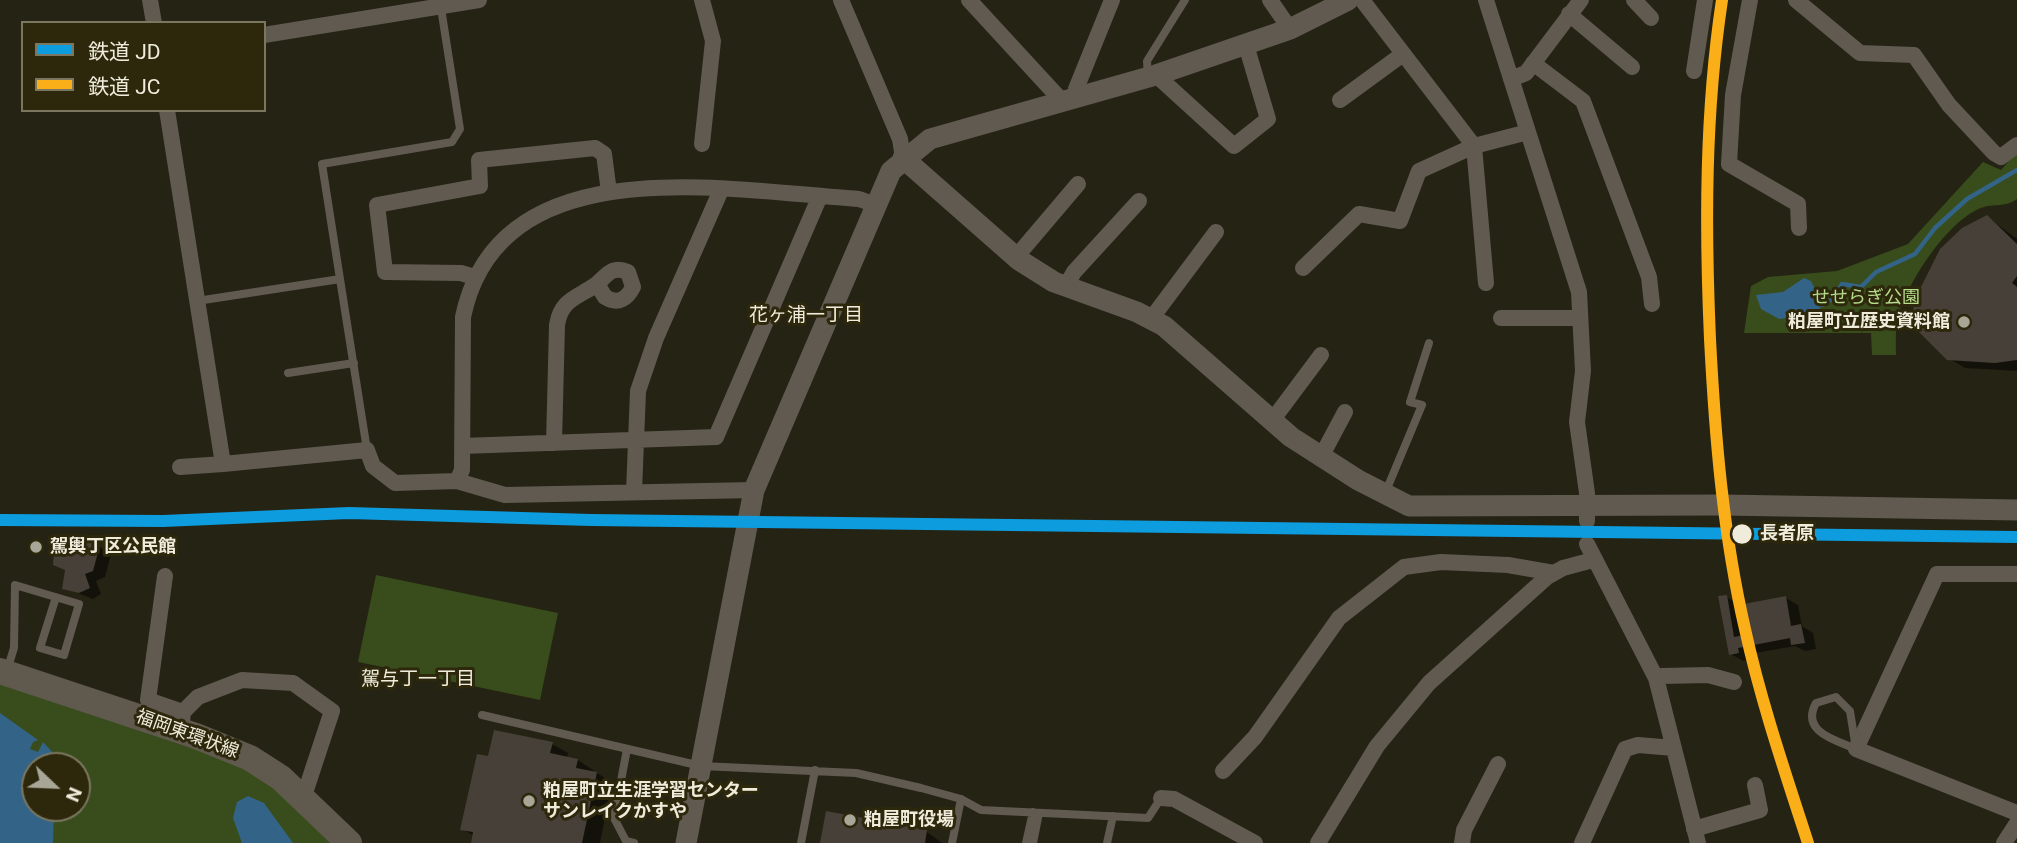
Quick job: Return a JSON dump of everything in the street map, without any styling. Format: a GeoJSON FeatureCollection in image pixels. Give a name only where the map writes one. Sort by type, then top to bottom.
{"type":"FeatureCollection","features":[{"type":"Feature","properties":{"kind":"main road","name":"福岡東環状線"},"geometry":{"type":"LineString","coordinates":[[3,672],[182,722],[250,758],[281,778],[349,843]]}},
{"type":"Feature","properties":{"kind":"street"},"geometry":{"type":"LineString","coordinates":[[150,0],[154,21]]}},
{"type":"Feature","properties":{"kind":"street"},"geometry":{"type":"LineString","coordinates":[[266,35],[441,4],[479,0]]}},
{"type":"Feature","properties":{"kind":"street"},"geometry":{"type":"LineString","coordinates":[[702,0],[713,41],[702,144]]}},
{"type":"Feature","properties":{"kind":"street"},"geometry":{"type":"LineString","coordinates":[[841,0],[900,139],[903,158],[1016,257],[1054,282],[1151,319],[1186,343],[1271,422],[1321,457],[1409,506],[1587,514],[1723,505],[2017,510]]}},
{"type":"Feature","properties":{"kind":"street"},"geometry":{"type":"LineString","coordinates":[[1070,99],[1112,0]]}},
{"type":"Feature","properties":{"kind":"street"},"geometry":{"type":"LineString","coordinates":[[1270,0],[1290,29]]}},
{"type":"Feature","properties":{"kind":"street"},"geometry":{"type":"LineString","coordinates":[[686,843],[754,490],[891,171],[903,158],[930,139],[1152,76],[1247,45],[1290,29],[1348,0]]}},
{"type":"Feature","properties":{"kind":"street"},"geometry":{"type":"LineString","coordinates":[[1362,0],[1474,146],[1486,283]]}},
{"type":"Feature","properties":{"kind":"street"},"geometry":{"type":"LineString","coordinates":[[1486,0],[1571,259],[1579,292],[1583,371],[1577,422],[1587,514]]}},
{"type":"Feature","properties":{"kind":"street"},"geometry":{"type":"LineString","coordinates":[[1511,79],[1526,73],[1581,0]]}},
{"type":"Feature","properties":{"kind":"street"},"geometry":{"type":"LineString","coordinates":[[1634,0],[1651,18]]}},
{"type":"Feature","properties":{"kind":"street"},"geometry":{"type":"LineString","coordinates":[[1694,71],[1705,0]]}},
{"type":"Feature","properties":{"kind":"street"},"geometry":{"type":"LineString","coordinates":[[1750,0],[1733,95],[1729,164],[1798,204],[1799,228]]}},
{"type":"Feature","properties":{"kind":"street"},"geometry":{"type":"LineString","coordinates":[[1796,0],[1860,53],[1914,55],[1949,105],[1994,153],[2001,157],[2017,145]]}},
{"type":"Feature","properties":{"kind":"street"},"geometry":{"type":"LineString","coordinates":[[972,1],[1070,99]]}},
{"type":"Feature","properties":{"kind":"street"},"geometry":{"type":"LineString","coordinates":[[1569,14],[1633,67]]}},
{"type":"Feature","properties":{"kind":"street"},"geometry":{"type":"LineString","coordinates":[[1152,76],[1234,146],[1268,119],[1247,45]]}},
{"type":"Feature","properties":{"kind":"street"},"geometry":{"type":"LineString","coordinates":[[1340,100],[1403,54]]}},
{"type":"Feature","properties":{"kind":"street"},"geometry":{"type":"LineString","coordinates":[[1533,64],[1583,101],[1649,276],[1652,304]]}},
{"type":"Feature","properties":{"kind":"street"},"geometry":{"type":"LineString","coordinates":[[167,112],[223,464]]}},
{"type":"Feature","properties":{"kind":"street"},"geometry":{"type":"LineString","coordinates":[[1303,268],[1359,214],[1400,221],[1419,171],[1474,146],[1528,132]]}},
{"type":"Feature","properties":{"kind":"street"},"geometry":{"type":"LineString","coordinates":[[474,277],[461,273],[384,272],[377,205],[480,186],[479,160],[595,148],[604,154],[609,192]]}},
{"type":"Feature","properties":{"kind":"street"},"geometry":{"type":"LineString","coordinates":[[1016,257],[1078,184]]}},
{"type":"Feature","properties":{"kind":"street"},"geometry":{"type":"LineString","coordinates":[[457,481],[462,470],[463,317],[474,277],[493,249],[522,225],[552,209],[609,192],[650,186],[859,199],[876,205]]}},
{"type":"Feature","properties":{"kind":"street"},"geometry":{"type":"LineString","coordinates":[[634,492],[638,391],[646,363],[720,190]]}},
{"type":"Feature","properties":{"kind":"street"},"geometry":{"type":"LineString","coordinates":[[462,446],[716,437],[820,196]]}},
{"type":"Feature","properties":{"kind":"street"},"geometry":{"type":"LineString","coordinates":[[1066,286],[1074,272],[1139,201]]}},
{"type":"Feature","properties":{"kind":"street"},"geometry":{"type":"LineString","coordinates":[[1151,319],[1216,232]]}},
{"type":"Feature","properties":{"kind":"street"},"geometry":{"type":"LineString","coordinates":[[554,443],[558,316],[572,297],[597,284]]}},
{"type":"Feature","properties":{"kind":"street"},"geometry":{"type":"LineString","coordinates":[[1501,318],[1580,318]]}},
{"type":"Feature","properties":{"kind":"street"},"geometry":{"type":"LineString","coordinates":[[1271,422],[1321,355]]}},
{"type":"Feature","properties":{"kind":"street"},"geometry":{"type":"LineString","coordinates":[[1321,457],[1345,412]]}},
{"type":"Feature","properties":{"kind":"street"},"geometry":{"type":"LineString","coordinates":[[180,467],[367,450],[373,466],[395,483],[457,481],[505,495],[754,490]]}},
{"type":"Feature","properties":{"kind":"street"},"geometry":{"type":"LineString","coordinates":[[1338,843],[1321,839],[1377,747],[1429,683],[1554,573],[1590,552],[1656,678],[1696,836],[1760,810],[1755,785]]}},
{"type":"Feature","properties":{"kind":"street"},"geometry":{"type":"LineString","coordinates":[[1223,771],[1263,726],[1339,618],[1404,567],[1455,562],[1508,565],[1554,573]]}},
{"type":"Feature","properties":{"kind":"street"},"geometry":{"type":"LineString","coordinates":[[2017,574],[1937,574],[1856,749],[2017,813]]}},
{"type":"Feature","properties":{"kind":"street"},"geometry":{"type":"LineString","coordinates":[[165,576],[148,700],[182,722],[198,697],[242,680],[293,684],[332,711],[303,799]]}},
{"type":"Feature","properties":{"kind":"street"},"geometry":{"type":"LineString","coordinates":[[1656,678],[1709,675],[1734,682]]}},
{"type":"Feature","properties":{"kind":"street"},"geometry":{"type":"LineString","coordinates":[[1582,843],[1625,750],[1638,745],[1674,748]]}},
{"type":"Feature","properties":{"kind":"street"},"geometry":{"type":"LineString","coordinates":[[1462,843],[1464,830],[1497,764]]}},
{"type":"Feature","properties":{"kind":"street"},"geometry":{"type":"LineString","coordinates":[[1160,798],[1174,799],[1255,843]]}},
{"type":"Feature","properties":{"kind":"street"},"geometry":{"type":"LineString","coordinates":[[2004,843],[2017,823]]}},
{"type":"Feature","properties":{"kind":"lane"},"geometry":{"type":"LineString","coordinates":[[1152,76],[1147,61],[1185,0]]}},
{"type":"Feature","properties":{"kind":"lane"},"geometry":{"type":"LineString","coordinates":[[367,450],[322,164],[452,142],[460,129],[441,4]]}},
{"type":"Feature","properties":{"kind":"lane"},"geometry":{"type":"LineString","coordinates":[[197,301],[340,279]]}},
{"type":"Feature","properties":{"kind":"lane"},"geometry":{"type":"LineString","coordinates":[[1385,494],[1422,405],[1410,401],[1429,343]]}},
{"type":"Feature","properties":{"kind":"lane"},"geometry":{"type":"LineString","coordinates":[[288,373],[354,363]]}},
{"type":"Feature","properties":{"kind":"lane"},"geometry":{"type":"LineString","coordinates":[[3,672],[14,648],[15,585],[56,597],[79,604],[64,655],[40,648],[56,597]]}},
{"type":"Feature","properties":{"kind":"lane"},"geometry":{"type":"LineString","coordinates":[[1836,697],[1844,703],[1854,725],[1856,749],[1821,734],[1812,724],[1811,713],[1816,703],[1836,697]]}},
{"type":"Feature","properties":{"kind":"lane"},"geometry":{"type":"LineString","coordinates":[[482,715],[701,766],[815,769],[856,773],[961,799],[981,810],[1148,818],[1160,798]]}},
{"type":"Feature","properties":{"kind":"lane"},"geometry":{"type":"LineString","coordinates":[[626,749],[614,818],[626,841],[634,843]]}},
{"type":"Feature","properties":{"kind":"lane"},"geometry":{"type":"LineString","coordinates":[[801,843],[815,769]]}},
{"type":"Feature","properties":{"kind":"lane"},"geometry":{"type":"LineString","coordinates":[[953,843],[961,799]]}},
{"type":"Feature","properties":{"kind":"lane"},"geometry":{"type":"LineString","coordinates":[[1026,843],[1036,813]]}},
{"type":"Feature","properties":{"kind":"lane"},"geometry":{"type":"LineString","coordinates":[[1032,843],[1036,813]]}},
{"type":"Feature","properties":{"kind":"lane"},"geometry":{"type":"LineString","coordinates":[[1107,843],[1113,816]]}},
{"type":"Feature","properties":{"kind":"green space","name":"せせらぎ公園"},"geometry":{"type":"Polygon","coordinates":[[[2017,152],[2017,199],[2008,204],[1981,208],[1968,215],[1942,239],[1919,271],[1903,303],[1896,331],[1896,355],[1872,355],[1871,333],[1744,333],[1751,286],[1768,277],[1837,271],[1908,244],[1983,162],[2001,170],[2017,152]]]}},
{"type":"Feature","properties":{"kind":"green space"},"geometry":{"type":"Polygon","coordinates":[[[376,575],[558,613],[540,700],[358,662],[376,575]]]}},
{"type":"Feature","properties":{"kind":"green space"},"geometry":{"type":"Polygon","coordinates":[[[0,681],[191,741],[271,782],[338,843],[0,843],[0,681]]]}},
{"type":"Feature","properties":{"kind":"water"},"geometry":{"type":"Polygon","coordinates":[[[1804,278],[1811,281],[1821,302],[1817,325],[1810,326],[1796,317],[1779,319],[1761,309],[1756,295],[1783,292],[1804,278]]]}},
{"type":"Feature","properties":{"kind":"water"},"geometry":{"type":"Polygon","coordinates":[[[0,713],[38,740],[33,742],[30,749],[38,752],[21,752],[21,822],[54,822],[53,843],[0,843],[0,713]]]}},
{"type":"Feature","properties":{"kind":"water"},"geometry":{"type":"Polygon","coordinates":[[[43,742],[52,752],[38,752],[43,742]]]}},
{"type":"Feature","properties":{"kind":"water"},"geometry":{"type":"Polygon","coordinates":[[[248,796],[264,803],[293,843],[242,843],[233,818],[237,802],[248,796]]]}},
{"type":"Feature","properties":{"kind":"building"},"geometry":{"type":"Polygon","coordinates":[[[1987,215],[2017,244],[2017,276],[2012,283],[2017,287],[2017,360],[1995,363],[1947,360],[1911,324],[1915,299],[1940,249],[1962,228],[1987,215]]]}},
{"type":"Feature","properties":{"kind":"building","name":"駕輿丁区公民館"},"geometry":{"type":"Polygon","coordinates":[[[63,534],[90,538],[100,545],[93,571],[85,574],[90,588],[79,593],[62,589],[65,570],[53,565],[55,537],[63,534]]]}},
{"type":"Feature","properties":{"kind":"building"},"geometry":{"type":"Polygon","coordinates":[[[1727,595],[1734,637],[1750,634],[1744,604],[1786,596],[1791,626],[1801,624],[1805,643],[1791,645],[1790,638],[1738,648],[1739,653],[1729,655],[1718,596],[1727,595]]]}},
{"type":"Feature","properties":{"kind":"building","name":"粕屋町立生涯学習センター サンレイクかすや"},"geometry":{"type":"Polygon","coordinates":[[[494,730],[553,742],[550,753],[578,759],[576,768],[597,772],[582,843],[471,843],[473,832],[460,830],[477,754],[488,756],[494,730]]]}},
{"type":"Feature","properties":{"kind":"building","name":"粕屋町役場"},"geometry":{"type":"Polygon","coordinates":[[[826,811],[927,830],[925,843],[820,843],[826,811]]]}},
{"type":"Feature","properties":{"kind":"waterway"},"geometry":{"type":"LineString","coordinates":[[1822,305],[1834,298],[1842,284],[1861,287],[1876,272],[1915,254],[1935,228],[1967,199],[2017,170]]}},
{"type":"Feature","properties":{"kind":"rail line","name":"JC"},"geometry":{"type":"LineString","coordinates":[[1722,0],[1709,127],[1707,211],[1710,339],[1721,485],[1737,593],[1751,656],[1808,843]]}},
{"type":"Feature","properties":{"kind":"rail line","name":"JD"},"geometry":{"type":"LineString","coordinates":[[0,520],[163,521],[349,513],[591,520],[2017,537]]}},
{"type":"Feature","properties":{"kind":"place","name":"粕屋町立歴史資料館"},"geometry":{"type":"Point","coordinates":[1964,322]}},
{"type":"Feature","properties":{"kind":"place","name":"長者原"},"geometry":{"type":"Point","coordinates":[1742,534]}},
{"type":"Feature","properties":{"kind":"place","name":"駕輿丁区公民館"},"geometry":{"type":"Point","coordinates":[36,547]}},
{"type":"Feature","properties":{"kind":"place","name":"粕屋町立生涯学習センター サンレイクかすや"},"geometry":{"type":"Point","coordinates":[529,801]}},
{"type":"Feature","properties":{"kind":"place","name":"粕屋町役場"},"geometry":{"type":"Point","coordinates":[850,820]}},
{"type":"Feature","properties":{"kind":"district","name":"花ヶ浦一丁目"},"geometry":{"type":"Point","coordinates":[806,316]}},
{"type":"Feature","properties":{"kind":"district","name":"駕与丁一丁目"},"geometry":{"type":"Point","coordinates":[418,680]}}]}
